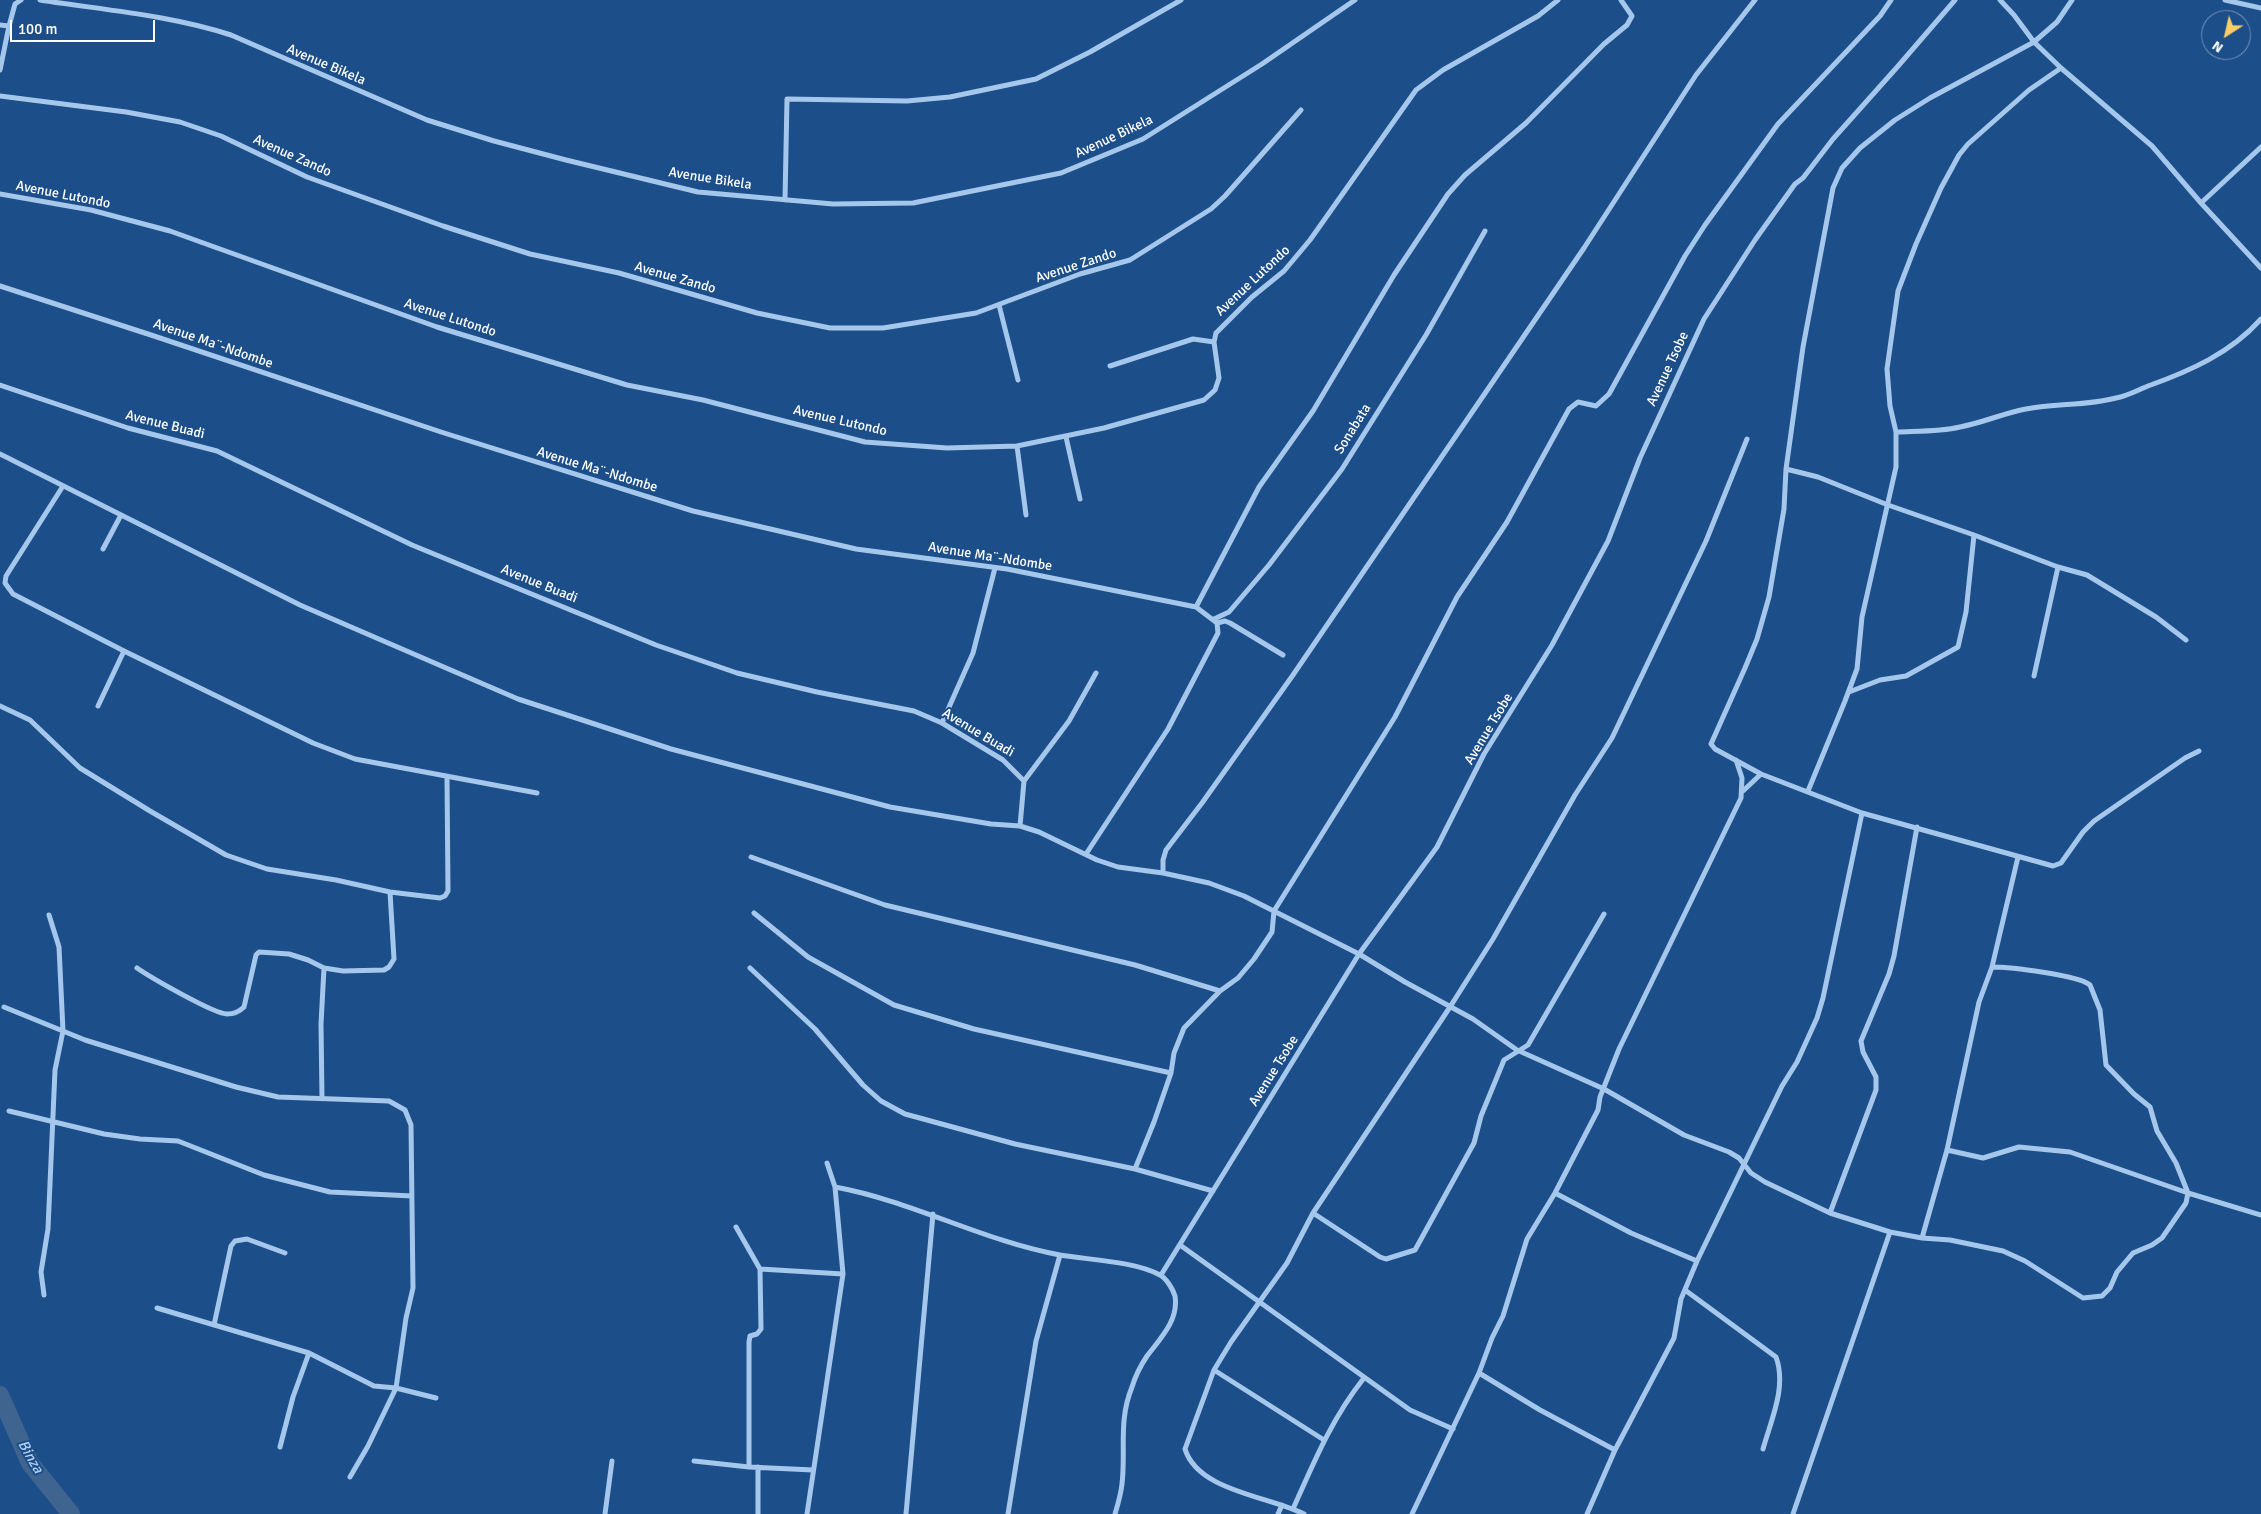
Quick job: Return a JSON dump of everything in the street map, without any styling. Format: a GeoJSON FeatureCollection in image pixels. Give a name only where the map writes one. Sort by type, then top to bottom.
{"type":"FeatureCollection","features":[{"type":"Feature","properties":{"kind":"street"},"geometry":{"type":"LineString","coordinates":[[0,70],[15,4],[21,0]]}},
{"type":"Feature","properties":{"kind":"street","name":"Avenue Bikela"},"geometry":{"type":"LineString","coordinates":[[40,0],[202,25],[231,35],[427,120],[494,142],[698,192],[833,204],[914,203],[1009,185],[1074,169],[1143,139],[1192,109],[1355,0]]}},
{"type":"Feature","properties":{"kind":"street"},"geometry":{"type":"LineString","coordinates":[[785,200],[787,99],[907,101],[950,97],[1036,79],[1105,44],[1181,0]]}},
{"type":"Feature","properties":{"kind":"street","name":"Avenue Lutondo"},"geometry":{"type":"LineString","coordinates":[[0,194],[91,210],[170,231],[437,327],[627,385],[703,400],[865,442],[947,448],[1017,446],[1066,437],[1204,400],[1215,390],[1219,378],[1214,342],[1216,333],[1221,326],[1284,271],[1310,240],[1416,90],[1443,70],[1538,16],[1558,0]]}},
{"type":"Feature","properties":{"kind":"street"},"geometry":{"type":"LineString","coordinates":[[1196,608],[1259,487],[1312,411],[1394,275],[1448,194],[1465,175],[1526,123],[1604,44],[1627,25],[1632,16],[1621,0]]}},
{"type":"Feature","properties":{"kind":"street"},"geometry":{"type":"LineString","coordinates":[[1163,873],[1163,860],[1166,850],[1202,803],[1320,635],[1578,256],[1691,82],[1755,0]]}},
{"type":"Feature","properties":{"kind":"street"},"geometry":{"type":"LineString","coordinates":[[1135,1169],[1154,1122],[1171,1073],[1174,1053],[1184,1028],[1220,991],[1238,978],[1272,932],[1274,911],[1395,717],[1457,597],[1507,522],[1569,410],[1578,402],[1596,406],[1609,394],[1685,256],[1721,202],[1778,124],[1880,16],[1891,0]]}},
{"type":"Feature","properties":{"kind":"street","name":"Avenue Tsobe"},"geometry":{"type":"LineString","coordinates":[[1161,1275],[1359,954],[1437,847],[1484,754],[1527,688],[1608,541],[1640,458],[1704,319],[1755,240],[1796,184],[1803,178],[1832,139],[1955,0]]}},
{"type":"Feature","properties":{"kind":"street"},"geometry":{"type":"LineString","coordinates":[[2000,0],[2034,42],[2061,68],[2152,146],[2261,268]]}},
{"type":"Feature","properties":{"kind":"street"},"geometry":{"type":"LineString","coordinates":[[2072,0],[2057,22],[2034,42],[1915,107],[1860,148],[1842,168],[1833,188],[1803,347],[1786,469],[1784,509],[1769,597],[1757,639],[1746,668],[1711,744],[1715,749],[1760,774],[1862,813],[1917,827],[2018,858],[2053,866],[2060,863],[2083,832],[2094,821],[2185,758],[2199,751]]}},
{"type":"Feature","properties":{"kind":"street"},"geometry":{"type":"LineString","coordinates":[[2225,0],[2261,8]]}},
{"type":"Feature","properties":{"kind":"street"},"geometry":{"type":"LineString","coordinates":[[0,25],[9,26]]}},
{"type":"Feature","properties":{"kind":"street"},"geometry":{"type":"LineString","coordinates":[[1808,791],[1856,669],[1862,617],[1896,467],[1896,432],[1890,406],[1887,369],[1898,291],[1923,228],[1959,155],[1968,144],[2030,90],[2061,68]]}},
{"type":"Feature","properties":{"kind":"street","name":"Avenue Zando"},"geometry":{"type":"LineString","coordinates":[[0,96],[126,112],[180,122],[221,136],[307,177],[443,226],[530,254],[619,274],[766,315],[830,328],[883,328],[976,313],[1080,274],[1130,260],[1210,209],[1225,196],[1301,110]]}},
{"type":"Feature","properties":{"kind":"street"},"geometry":{"type":"LineString","coordinates":[[2201,203],[2261,147]]}},
{"type":"Feature","properties":{"kind":"street","name":"Sonabata"},"geometry":{"type":"LineString","coordinates":[[1216,621],[1229,612],[1269,566],[1342,469],[1426,336],[1485,231]]}},
{"type":"Feature","properties":{"kind":"street","name":"Avenue Ma¨-Ndombe"},"geometry":{"type":"LineString","coordinates":[[0,286],[441,432],[693,511],[856,549],[995,568],[1128,592],[1196,608],[1204,611],[1216,621]]}},
{"type":"Feature","properties":{"kind":"street"},"geometry":{"type":"LineString","coordinates":[[999,305],[1018,380]]}},
{"type":"Feature","properties":{"kind":"street"},"geometry":{"type":"LineString","coordinates":[[1896,432],[1958,428],[2022,409],[2043,406],[2072,406],[2117,398],[2179,375],[2206,362],[2243,338],[2261,319]]}},
{"type":"Feature","properties":{"kind":"street"},"geometry":{"type":"LineString","coordinates":[[1110,366],[1193,339],[1214,342]]}},
{"type":"Feature","properties":{"kind":"street","name":"Avenue Buadi"},"geometry":{"type":"LineString","coordinates":[[0,385],[128,428],[217,451],[412,545],[656,645],[737,673],[914,712],[942,723],[1003,760],[1024,781]]}},
{"type":"Feature","properties":{"kind":"street"},"geometry":{"type":"LineString","coordinates":[[1066,437],[1080,499]]}},
{"type":"Feature","properties":{"kind":"street"},"geometry":{"type":"LineString","coordinates":[[1304,1514],[1212,1480],[1198,1471],[1189,1460],[1185,1449],[1214,1370],[1231,1342],[1287,1263],[1313,1213],[1450,1007],[1493,938],[1575,795],[1612,738],[1702,549],[1748,439]]}},
{"type":"Feature","properties":{"kind":"street"},"geometry":{"type":"LineString","coordinates":[[1017,446],[1026,515]]}},
{"type":"Feature","properties":{"kind":"street"},"geometry":{"type":"LineString","coordinates":[[0,454],[300,605],[518,699],[671,749],[890,808],[991,824],[1020,826],[1039,832],[1118,867],[1163,873],[1210,883],[1244,896],[1359,954],[1473,1019],[1517,1050],[1604,1089],[1684,1135],[1729,1152],[1751,1173],[1765,1182],[1830,1213],[1890,1232],[1922,1238],[1950,1240],[2012,1254],[2081,1296],[2096,1298],[2106,1292],[2116,1272],[2133,1253],[2162,1238],[2186,1203],[2188,1193],[2176,1163],[2157,1131],[2150,1107],[2134,1094],[2106,1065],[2100,1010],[2090,985],[2081,980],[1992,967]]}},
{"type":"Feature","properties":{"kind":"street"},"geometry":{"type":"LineString","coordinates":[[1786,469],[1818,477],[1888,505],[2058,567],[2077,571],[2105,585],[2156,617],[2186,640]]}},
{"type":"Feature","properties":{"kind":"street"},"geometry":{"type":"LineString","coordinates":[[64,486],[2,582],[13,594],[124,652],[313,742],[355,759],[537,793]]}},
{"type":"Feature","properties":{"kind":"street"},"geometry":{"type":"LineString","coordinates":[[104,548],[121,515]]}},
{"type":"Feature","properties":{"kind":"street"},"geometry":{"type":"LineString","coordinates":[[1848,692],[1880,680],[1906,676],[1958,647],[1966,612],[1974,535]]}},
{"type":"Feature","properties":{"kind":"street"},"geometry":{"type":"LineString","coordinates":[[2034,676],[2058,567]]}},
{"type":"Feature","properties":{"kind":"street"},"geometry":{"type":"LineString","coordinates":[[942,723],[972,653],[995,568]]}},
{"type":"Feature","properties":{"kind":"street"},"geometry":{"type":"LineString","coordinates":[[1086,854],[1168,729],[1218,633],[1216,621],[1230,623],[1284,655]]}},
{"type":"Feature","properties":{"kind":"street"},"geometry":{"type":"LineString","coordinates":[[98,706],[124,652]]}},
{"type":"Feature","properties":{"kind":"street"},"geometry":{"type":"LineString","coordinates":[[1020,826],[1024,781],[1069,721],[1096,672]]}},
{"type":"Feature","properties":{"kind":"street"},"geometry":{"type":"LineString","coordinates":[[0,706],[30,720],[80,768],[150,812],[226,855],[267,869],[336,880],[390,892],[434,898],[445,896],[448,891],[447,777]]}},
{"type":"Feature","properties":{"kind":"street"},"geometry":{"type":"LineString","coordinates":[[1736,760],[1742,778],[1742,791]]}},
{"type":"Feature","properties":{"kind":"street"},"geometry":{"type":"LineString","coordinates":[[1412,1514],[1453,1429],[1503,1316],[1527,1239],[1555,1193],[1598,1110],[1619,1049],[1742,791],[1760,774]]}},
{"type":"Feature","properties":{"kind":"street"},"geometry":{"type":"LineString","coordinates":[[1587,1514],[1615,1450],[1674,1338],[1681,1299],[1697,1261],[1743,1164],[1817,1018],[1823,998],[1862,813]]}},
{"type":"Feature","properties":{"kind":"street"},"geometry":{"type":"LineString","coordinates":[[1830,1213],[1876,1090],[1876,1077],[1861,1047],[1861,1041],[1889,974],[1894,956],[1917,827]]}},
{"type":"Feature","properties":{"kind":"street"},"geometry":{"type":"LineString","coordinates":[[751,857],[885,905],[1135,965],[1220,991]]}},
{"type":"Feature","properties":{"kind":"street"},"geometry":{"type":"LineString","coordinates":[[1922,1238],[1947,1150],[1979,1002],[1992,967],[2018,858]]}},
{"type":"Feature","properties":{"kind":"street"},"geometry":{"type":"LineString","coordinates":[[137,968],[155,980],[225,1014],[238,1013],[244,1008],[256,955],[259,952],[289,954],[324,968],[343,971],[384,970],[393,963],[390,892]]}},
{"type":"Feature","properties":{"kind":"street"},"geometry":{"type":"LineString","coordinates":[[754,913],[808,957],[894,1005],[974,1029],[1171,1073]]}},
{"type":"Feature","properties":{"kind":"street"},"geometry":{"type":"LineString","coordinates":[[1313,1213],[1380,1257],[1386,1259],[1415,1250],[1474,1143],[1481,1116],[1504,1060],[1517,1050],[1528,1045],[1604,914]]}},
{"type":"Feature","properties":{"kind":"street"},"geometry":{"type":"LineString","coordinates":[[44,1295],[41,1272],[48,1229],[55,1070],[63,1031],[59,947],[48,915]]}},
{"type":"Feature","properties":{"kind":"street"},"geometry":{"type":"LineString","coordinates":[[322,1099],[321,1024],[324,968]]}},
{"type":"Feature","properties":{"kind":"street"},"geometry":{"type":"LineString","coordinates":[[750,968],[815,1029],[863,1085],[881,1101],[905,1114],[1016,1144],[1135,1169],[1213,1191]]}},
{"type":"Feature","properties":{"kind":"street"},"geometry":{"type":"LineString","coordinates":[[4,1007],[85,1040],[236,1087],[278,1098],[389,1102],[405,1110],[411,1124],[413,1288],[406,1318],[396,1388],[368,1446],[350,1477]]}},
{"type":"Feature","properties":{"kind":"street"},"geometry":{"type":"LineString","coordinates":[[9,1110],[104,1134],[140,1139],[178,1141],[264,1175],[330,1192],[412,1196]]}},
{"type":"Feature","properties":{"kind":"street"},"geometry":{"type":"LineString","coordinates":[[1947,1150],[1983,1158],[2019,1147],[2050,1149],[2089,1158],[2188,1193],[2261,1215]]}},
{"type":"Feature","properties":{"kind":"street"},"geometry":{"type":"LineString","coordinates":[[807,1514],[843,1274],[835,1187],[827,1163]]}},
{"type":"Feature","properties":{"kind":"street"},"geometry":{"type":"LineString","coordinates":[[835,1187],[933,1214],[1029,1249],[1133,1267],[1161,1275],[1169,1284],[1175,1296],[1174,1312],[1168,1327],[1146,1358],[1131,1387],[1122,1431],[1122,1484],[1115,1514]]}},
{"type":"Feature","properties":{"kind":"street"},"geometry":{"type":"LineString","coordinates":[[1555,1193],[1631,1233],[1697,1261]]}},
{"type":"Feature","properties":{"kind":"street"},"geometry":{"type":"LineString","coordinates":[[906,1514],[933,1214]]}},
{"type":"Feature","properties":{"kind":"street"},"geometry":{"type":"LineString","coordinates":[[736,1227],[760,1269],[760,1329],[757,1334],[749,1337],[749,1467]]}},
{"type":"Feature","properties":{"kind":"street"},"geometry":{"type":"LineString","coordinates":[[1794,1514],[1890,1232]]}},
{"type":"Feature","properties":{"kind":"street"},"geometry":{"type":"LineString","coordinates":[[214,1325],[231,1246],[236,1241],[247,1239],[285,1253]]}},
{"type":"Feature","properties":{"kind":"street"},"geometry":{"type":"LineString","coordinates":[[1180,1245],[1410,1410],[1453,1429]]}},
{"type":"Feature","properties":{"kind":"street"},"geometry":{"type":"LineString","coordinates":[[1008,1514],[1036,1341],[1060,1255]]}},
{"type":"Feature","properties":{"kind":"street"},"geometry":{"type":"LineString","coordinates":[[760,1269],[843,1274]]}},
{"type":"Feature","properties":{"kind":"street"},"geometry":{"type":"LineString","coordinates":[[1685,1290],[1776,1357],[1781,1370],[1778,1401],[1762,1449]]}},
{"type":"Feature","properties":{"kind":"street"},"geometry":{"type":"LineString","coordinates":[[157,1308],[309,1353],[374,1386],[396,1388],[436,1398]]}},
{"type":"Feature","properties":{"kind":"street"},"geometry":{"type":"LineString","coordinates":[[280,1447],[293,1397],[309,1353]]}},
{"type":"Feature","properties":{"kind":"street"},"geometry":{"type":"LineString","coordinates":[[1214,1370],[1324,1440]]}},
{"type":"Feature","properties":{"kind":"street"},"geometry":{"type":"LineString","coordinates":[[1479,1372],[1540,1410],[1615,1450]]}},
{"type":"Feature","properties":{"kind":"street"},"geometry":{"type":"LineString","coordinates":[[1293,1509],[1324,1440],[1350,1395],[1364,1378]]}},
{"type":"Feature","properties":{"kind":"street"},"geometry":{"type":"LineString","coordinates":[[604,1514],[612,1461]]}},
{"type":"Feature","properties":{"kind":"street"},"geometry":{"type":"LineString","coordinates":[[694,1461],[749,1467],[813,1470]]}},
{"type":"Feature","properties":{"kind":"street"},"geometry":{"type":"LineString","coordinates":[[758,1467],[758,1514]]}},
{"type":"Feature","properties":{"kind":"street"},"geometry":{"type":"LineString","coordinates":[[1278,1514],[1282,1505]]}},
{"type":"Feature","properties":{"kind":"waterway","name":"Binza"},"geometry":{"type":"LineString","coordinates":[[0,1395],[30,1463],[71,1514]]}}]}
